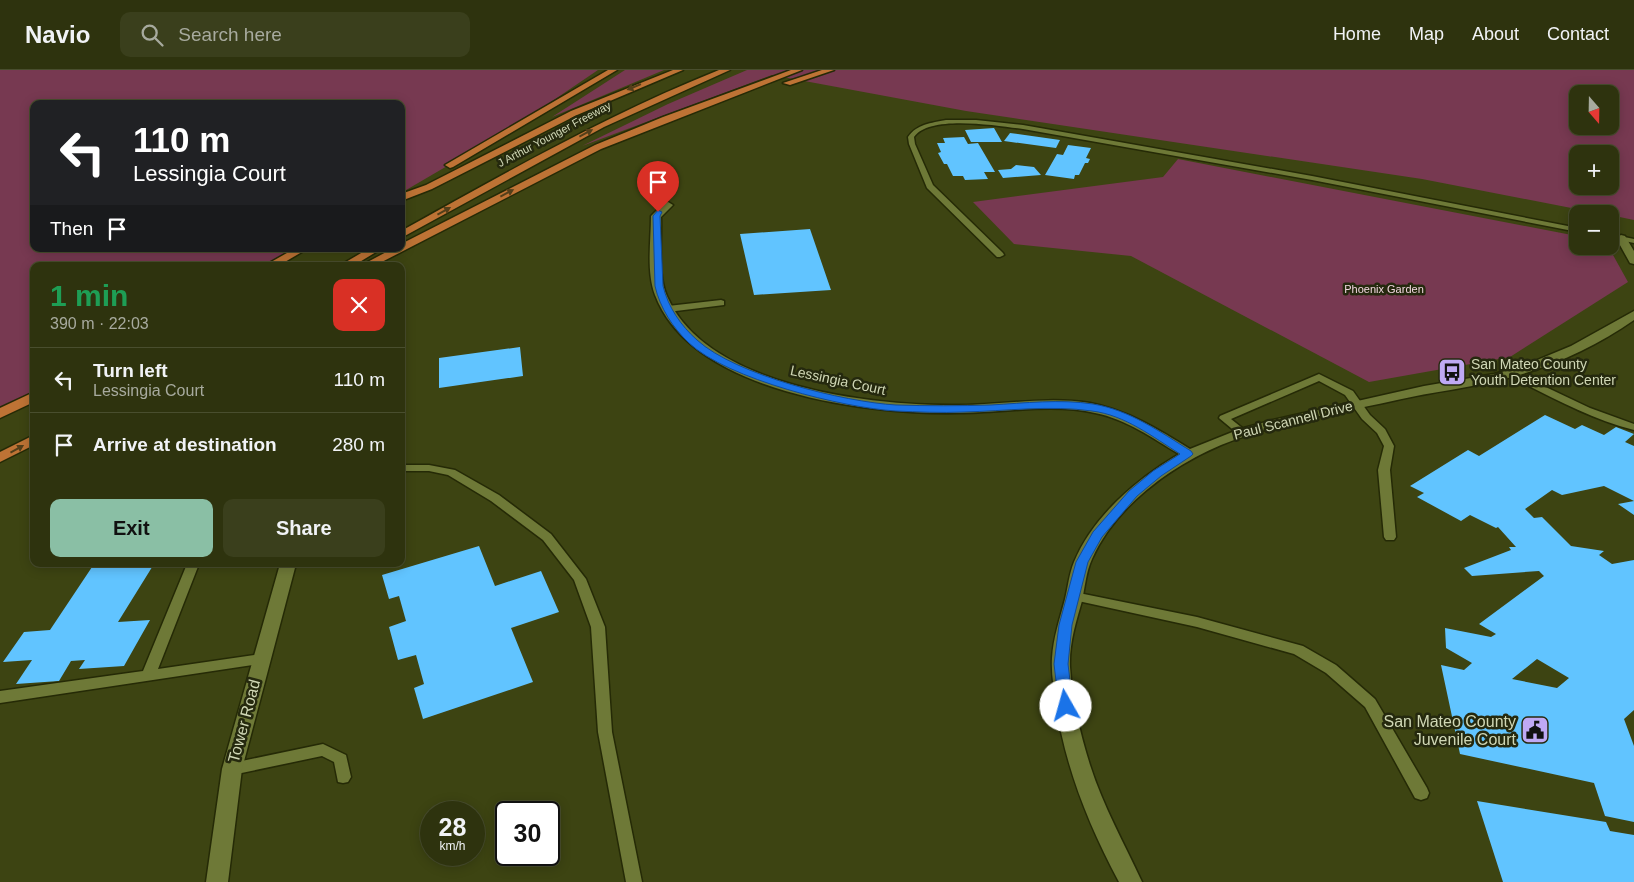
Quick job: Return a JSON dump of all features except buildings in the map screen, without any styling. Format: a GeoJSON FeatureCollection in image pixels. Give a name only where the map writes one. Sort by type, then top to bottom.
{"type":"FeatureCollection","features":[{"type":"Feature","properties":{"kind":"highway"},"geometry":{"type":"LineString","coordinates":[[514,127],[598,70]]}},
{"type":"Feature","properties":{"kind":"highway"},"geometry":{"type":"LineString","coordinates":[[405,191],[613,70]]}},
{"type":"Feature","properties":{"kind":"highway","name":"J Arthur Younger Freeway"},"geometry":{"type":"LineString","coordinates":[[405,196],[574,113],[679,70]]}},
{"type":"Feature","properties":{"kind":"highway","name":"J Arthur Younger Freeway"},"geometry":{"type":"LineString","coordinates":[[405,233],[597,127],[726,70]]}},
{"type":"Feature","properties":{"kind":"highway"},"geometry":{"type":"LineString","coordinates":[[405,246],[570,160],[620,138],[798,70]]}},
{"type":"Feature","properties":{"kind":"highway"},"geometry":{"type":"LineString","coordinates":[[620,138],[830,70]]}},
{"type":"Feature","properties":{"kind":"highway"},"geometry":{"type":"LineString","coordinates":[[278,262],[296,252]]}},
{"type":"Feature","properties":{"kind":"highway"},"geometry":{"type":"LineString","coordinates":[[352,262],[371,252]]}},
{"type":"Feature","properties":{"kind":"highway"},"geometry":{"type":"LineString","coordinates":[[374,262],[393,252]]}},
{"type":"Feature","properties":{"kind":"highway"},"geometry":{"type":"LineString","coordinates":[[0,414],[30,398]]}},
{"type":"Feature","properties":{"kind":"highway"},"geometry":{"type":"LineString","coordinates":[[0,458],[30,441]]}},
{"type":"Feature","properties":{"kind":"street","name":"Lessingia Court"},"geometry":{"type":"LineString","coordinates":[[668,205],[656,216],[659,286],[662,297],[682,331],[707,352],[746,372],[797,389],[862,404],[895,408],[962,409],[1048,405],[1093,408],[1116,413],[1136,422],[1188,454]]}},
{"type":"Feature","properties":{"kind":"street"},"geometry":{"type":"LineString","coordinates":[[1619,241],[1634,261]]}},
{"type":"Feature","properties":{"kind":"street","name":"Paul Scannell Drive"},"geometry":{"type":"LineString","coordinates":[[1131,882],[1114,852],[1091,798],[1074,747],[1066,706],[1061,664],[1066,625],[1082,562],[1097,535],[1133,494],[1157,473],[1188,454],[1241,431],[1403,394],[1512,374],[1538,365],[1606,333],[1634,315]]}},
{"type":"Feature","properties":{"kind":"street","name":"Tower Road"},"geometry":{"type":"LineString","coordinates":[[217,882],[232,769],[287,567]]}},
{"type":"Feature","properties":{"kind":"lane"},"geometry":{"type":"LineString","coordinates":[[1000,254],[930,186],[912,144],[911,137],[916,132],[934,124],[961,121],[1049,131],[1312,178],[1569,228]]}},
{"type":"Feature","properties":{"kind":"lane"},"geometry":{"type":"LineString","coordinates":[[1619,238],[1634,241]]}},
{"type":"Feature","properties":{"kind":"lane"},"geometry":{"type":"LineString","coordinates":[[668,309],[721,303]]}},
{"type":"Feature","properties":{"kind":"lane"},"geometry":{"type":"LineString","coordinates":[[1512,374],[1571,403],[1634,427]]}},
{"type":"Feature","properties":{"kind":"lane"},"geometry":{"type":"LineString","coordinates":[[1241,431],[1224,418],[1319,377],[1349,393],[1366,417],[1381,431],[1389,446],[1384,470],[1390,537]]}},
{"type":"Feature","properties":{"kind":"lane"},"geometry":{"type":"LineString","coordinates":[[405,468],[429,468],[451,472],[495,498],[547,537],[580,579],[598,627],[605,732],[634,882]]}},
{"type":"Feature","properties":{"kind":"lane"},"geometry":{"type":"LineString","coordinates":[[148,676],[192,567]]}},
{"type":"Feature","properties":{"kind":"lane"},"geometry":{"type":"LineString","coordinates":[[1074,596],[1197,622],[1298,650],[1331,669],[1370,704],[1421,793]]}},
{"type":"Feature","properties":{"kind":"lane"},"geometry":{"type":"LineString","coordinates":[[0,697],[261,659]]}},
{"type":"Feature","properties":{"kind":"lane"},"geometry":{"type":"LineString","coordinates":[[232,769],[323,750],[341,759],[343,777]]}},
{"type":"Feature","properties":{"kind":"green space"},"geometry":{"type":"Polygon","coordinates":[[[0,70],[598,70],[514,127],[405,191],[405,100],[30,100],[30,252],[296,252],[278,262],[30,262],[30,397],[0,413],[0,70]]]}},
{"type":"Feature","properties":{"kind":"green space"},"geometry":{"type":"Polygon","coordinates":[[[625,70],[664,70],[552,117],[625,70]]]}},
{"type":"Feature","properties":{"kind":"green space"},"geometry":{"type":"Polygon","coordinates":[[[747,70],[1634,70],[1634,220],[1619,217],[1619,205],[1569,205],[1569,208],[1422,179],[966,111],[772,75],[582,146],[668,104],[747,70]]]}},
{"type":"Feature","properties":{"kind":"green space","name":"Phoenix Garden"},"geometry":{"type":"Polygon","coordinates":[[[1178,159],[1569,234],[1569,255],[1613,255],[1628,282],[1510,357],[1369,382],[1131,256],[1014,244],[973,202],[1163,177],[1178,159]]]}},
{"type":"Feature","properties":{"kind":"place","name":"San Mateo County Youth Detention Center"},"geometry":{"type":"Point","coordinates":[1452,372]}},
{"type":"Feature","properties":{"kind":"place","name":"San Mateo County Juvenile Court"},"geometry":{"type":"Point","coordinates":[1535,730]}},
{"type":"Feature","properties":{"kind":"route"},"geometry":{"type":"LineString","coordinates":[[658,212],[656,216],[659,286],[662,297],[674,321],[693,342],[707,352],[746,372],[828,397],[895,408],[962,409],[1072,405],[1093,408],[1116,413],[1136,422],[1188,454],[1157,473],[1133,494],[1097,535],[1082,562],[1066,625],[1061,664],[1066,706]]}}]}
